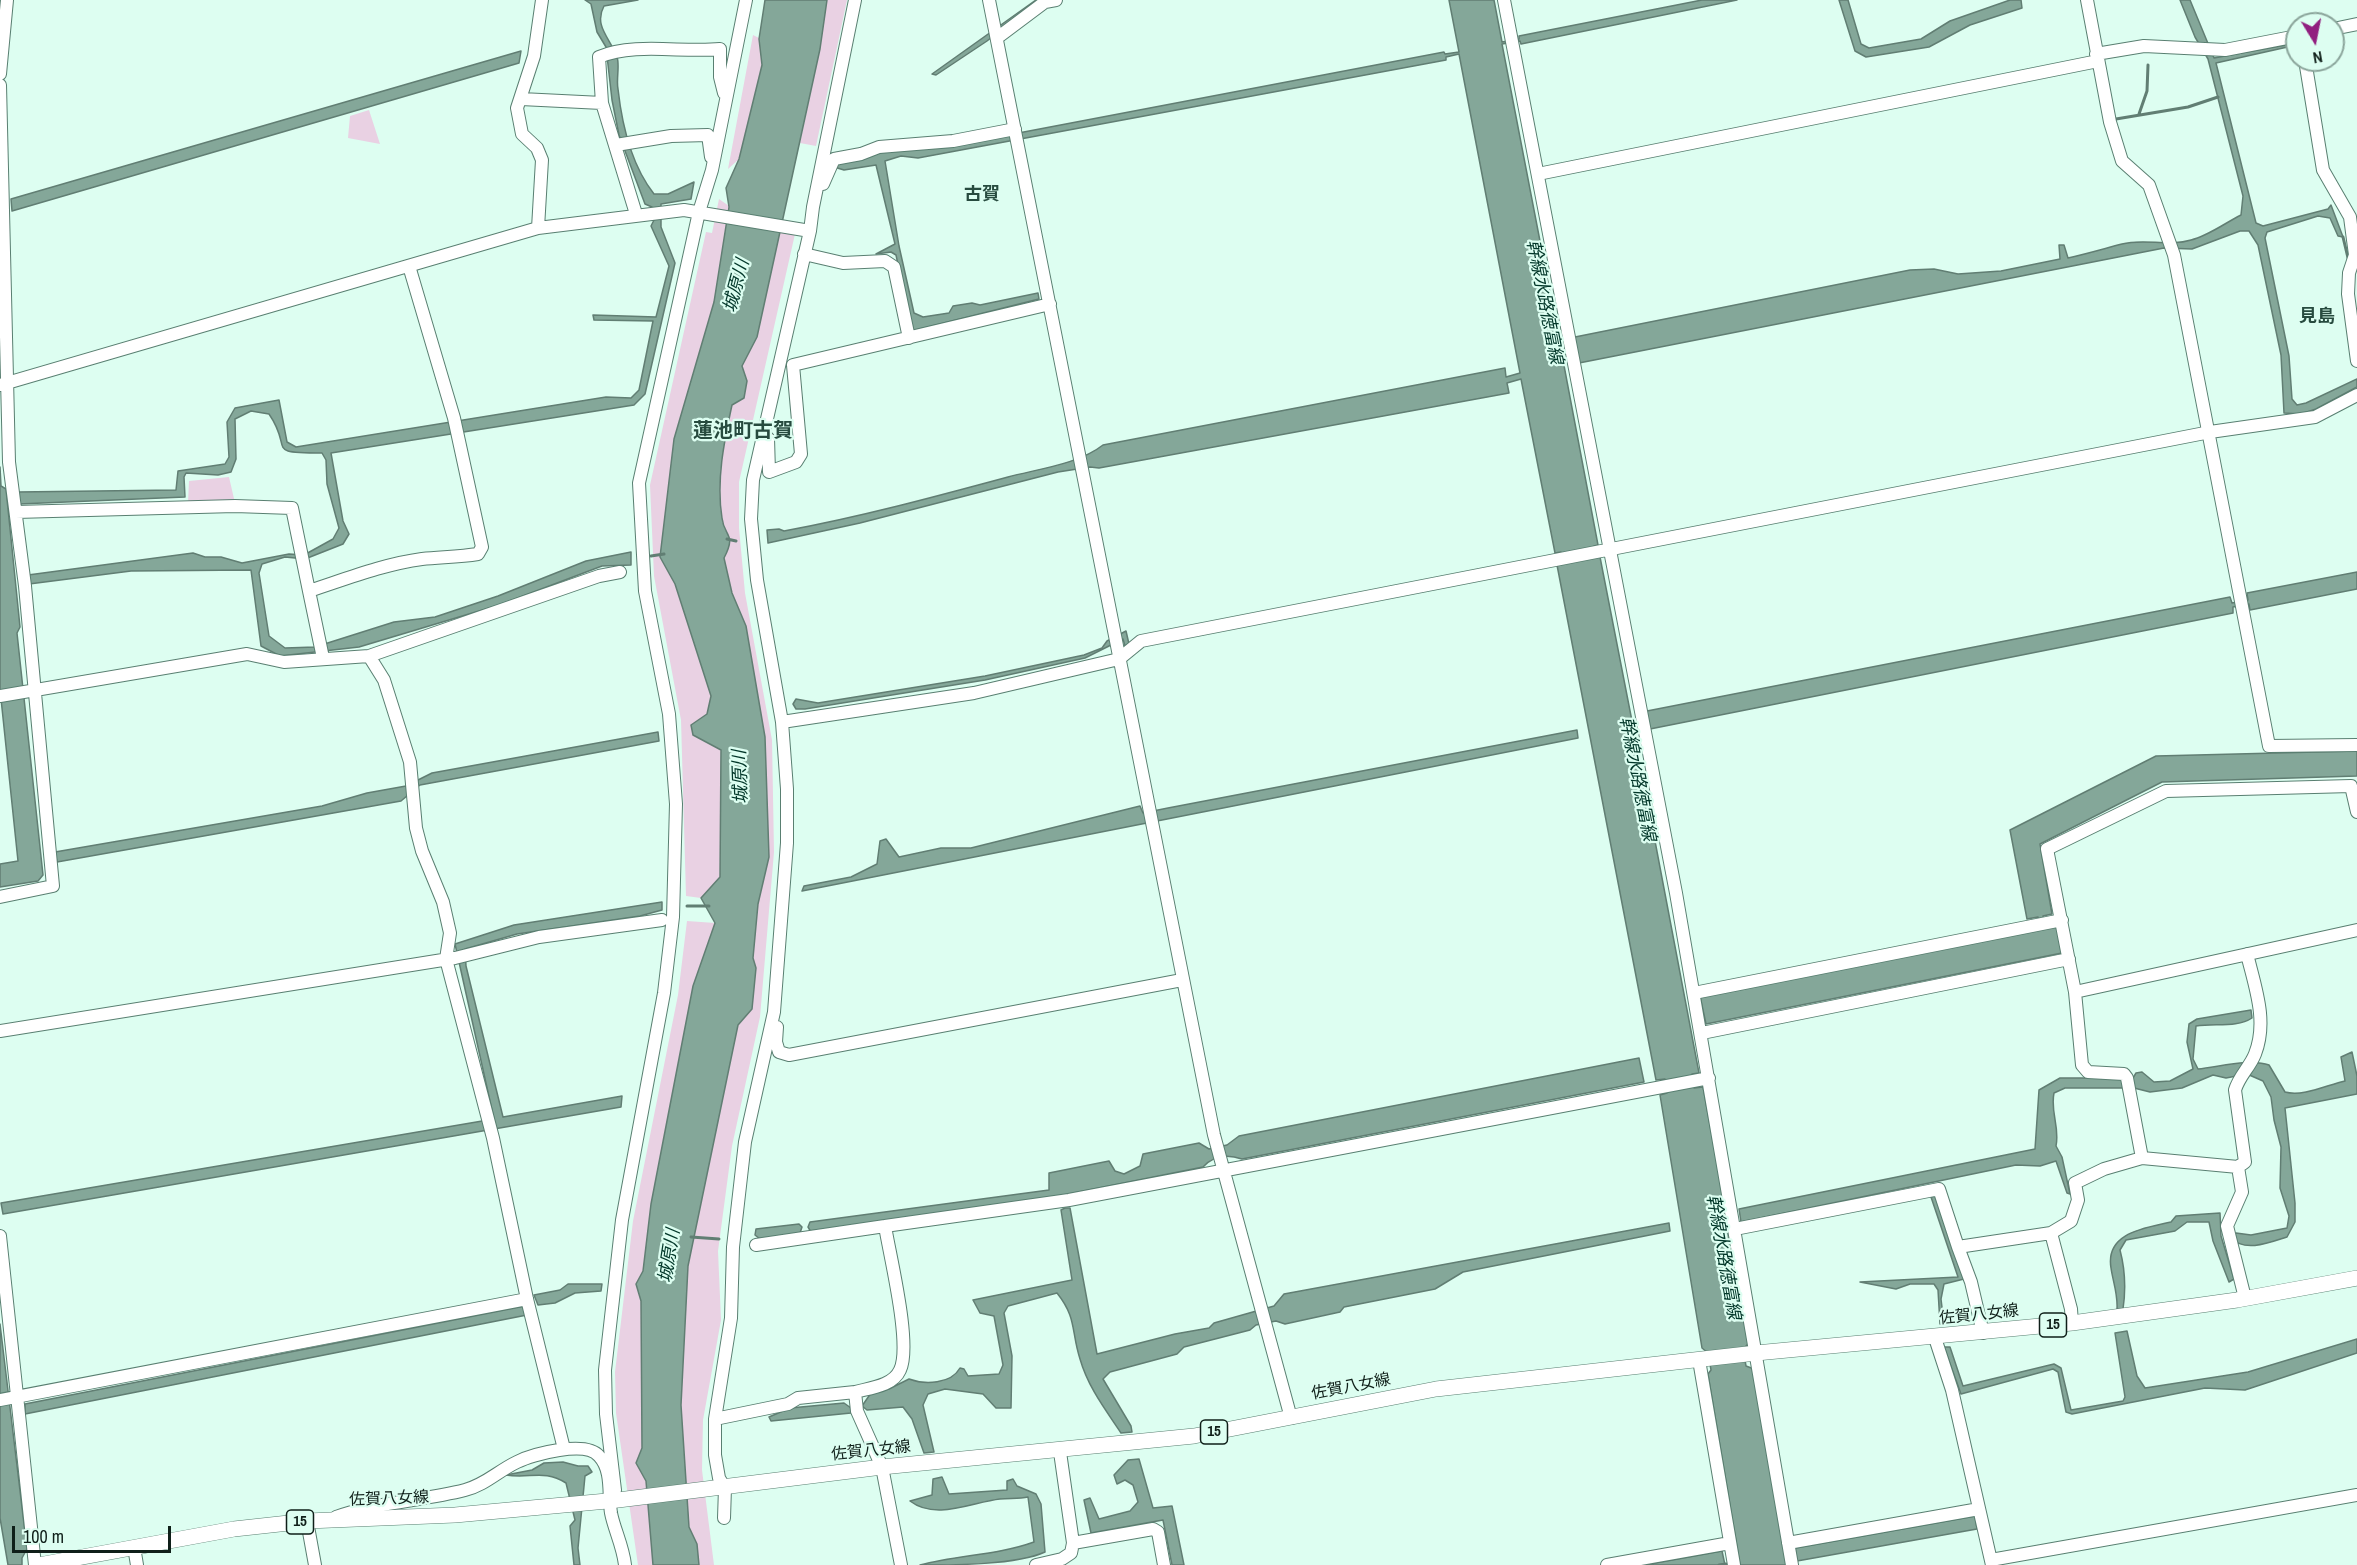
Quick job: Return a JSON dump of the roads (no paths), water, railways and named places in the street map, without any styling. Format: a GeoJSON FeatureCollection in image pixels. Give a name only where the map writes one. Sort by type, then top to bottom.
{"type":"FeatureCollection","features":[{"type":"Feature","properties":{"kind":"main road","name":"佐賀八女線"},"geometry":{"type":"LineString","coordinates":[[1751,1354],[2072,1323],[2245,1298],[2357,1278]]}},
{"type":"Feature","properties":{"kind":"main road","name":"15"},"geometry":{"type":"LineString","coordinates":[[1703,1360],[1751,1354]]}},
{"type":"Feature","properties":{"kind":"main road","name":"佐賀八女線"},"geometry":{"type":"LineString","coordinates":[[37,1565],[234,1529],[331,1519],[455,1515],[614,1501],[882,1467],[1060,1452],[1194,1436],[1436,1389],[1703,1360]]}},
{"type":"Feature","properties":{"kind":"street"},"geometry":{"type":"LineString","coordinates":[[0,74],[7,0]]}},
{"type":"Feature","properties":{"kind":"street"},"geometry":{"type":"LineString","coordinates":[[538,228],[542,160],[537,148],[522,134],[517,108],[534,56],[542,0]]}},
{"type":"Feature","properties":{"kind":"street"},"geometry":{"type":"LineString","coordinates":[[626,1565],[619,1532],[611,1513],[615,1490],[606,1414],[605,1370],[622,1220],[664,993],[673,917],[676,804],[669,714],[645,591],[639,483],[712,170],[746,0]]}},
{"type":"Feature","properties":{"kind":"street"},"geometry":{"type":"LineString","coordinates":[[724,1518],[722,1488],[715,1455],[715,1419],[731,1318],[733,1247],[745,1142],[774,1012],[787,843],[787,789],[782,722],[756,580],[751,519],[753,480],[804,254],[855,0]]}},
{"type":"Feature","properties":{"kind":"street"},"geometry":{"type":"LineString","coordinates":[[989,0],[1221,1167],[1292,1418]]}},
{"type":"Feature","properties":{"kind":"street"},"geometry":{"type":"LineString","coordinates":[[996,34],[1046,2],[1056,0]]}},
{"type":"Feature","properties":{"kind":"street"},"geometry":{"type":"LineString","coordinates":[[1504,0],[1538,174],[1604,550],[1702,1033],[1705,1079],[1735,1229],[1751,1354],[1792,1565]]}},
{"type":"Feature","properties":{"kind":"street"},"geometry":{"type":"LineString","coordinates":[[2087,0],[2109,122],[2122,161],[2149,184],[2171,245],[2210,432],[2269,746],[2357,745]]}},
{"type":"Feature","properties":{"kind":"street"},"geometry":{"type":"LineString","coordinates":[[1538,174],[2097,58],[2144,46],[2225,50],[2285,38]]}},
{"type":"Feature","properties":{"kind":"street"},"geometry":{"type":"LineString","coordinates":[[636,214],[623,143],[602,103],[599,57],[611,53],[669,48],[690,52],[720,49],[720,76],[726,98]]}},
{"type":"Feature","properties":{"kind":"street"},"geometry":{"type":"LineString","coordinates":[[2307,72],[2323,170],[2353,216],[2355,255],[2349,273],[2357,361]]}},
{"type":"Feature","properties":{"kind":"street"},"geometry":{"type":"LineString","coordinates":[[0,85],[5,231],[3,385],[31,691],[53,886],[0,897]]}},
{"type":"Feature","properties":{"kind":"street"},"geometry":{"type":"LineString","coordinates":[[521,99],[602,103]]}},
{"type":"Feature","properties":{"kind":"street"},"geometry":{"type":"LineString","coordinates":[[623,143],[671,136],[708,135],[712,170]]}},
{"type":"Feature","properties":{"kind":"street"},"geometry":{"type":"LineString","coordinates":[[813,207],[819,198],[824,179],[834,159],[861,154],[879,147],[1016,135]]}},
{"type":"Feature","properties":{"kind":"street"},"geometry":{"type":"LineString","coordinates":[[3,385],[538,228],[636,214],[702,212],[807,230]]}},
{"type":"Feature","properties":{"kind":"street"},"geometry":{"type":"LineString","coordinates":[[804,254],[843,263],[885,261],[894,267],[909,338]]}},
{"type":"Feature","properties":{"kind":"street"},"geometry":{"type":"LineString","coordinates":[[309,591],[423,559],[449,559],[478,554],[482,547],[459,435],[409,266]]}},
{"type":"Feature","properties":{"kind":"street"},"geometry":{"type":"LineString","coordinates":[[766,416],[770,430],[767,450],[768,472],[795,462],[801,454],[793,365],[1050,304]]}},
{"type":"Feature","properties":{"kind":"street"},"geometry":{"type":"LineString","coordinates":[[782,722],[974,693],[1117,653],[1141,641],[2210,432],[2315,417],[2357,395]]}},
{"type":"Feature","properties":{"kind":"street"},"geometry":{"type":"LineString","coordinates":[[16,512],[234,506],[292,508],[322,651]]}},
{"type":"Feature","properties":{"kind":"street"},"geometry":{"type":"LineString","coordinates":[[0,696],[248,654],[284,662],[322,651],[369,656],[599,576],[620,572]]}},
{"type":"Feature","properties":{"kind":"street"},"geometry":{"type":"LineString","coordinates":[[369,656],[384,680],[414,787],[416,828],[422,851],[443,902],[450,933],[450,959],[492,1134],[527,1299],[564,1449]]}},
{"type":"Feature","properties":{"kind":"street"},"geometry":{"type":"LineString","coordinates":[[2142,1158],[2128,1084],[2124,1074],[2088,1072],[2082,1065],[2075,993],[2047,849],[2166,791],[2351,786],[2357,812]]}},
{"type":"Feature","properties":{"kind":"street"},"geometry":{"type":"LineString","coordinates":[[0,1031],[450,959],[539,938],[662,920]]}},
{"type":"Feature","properties":{"kind":"street"},"geometry":{"type":"LineString","coordinates":[[1694,993],[2062,920]]}},
{"type":"Feature","properties":{"kind":"street"},"geometry":{"type":"LineString","coordinates":[[2075,993],[2357,930]]}},
{"type":"Feature","properties":{"kind":"street"},"geometry":{"type":"LineString","coordinates":[[1958,1247],[2051,1233],[2071,1221],[2078,1200],[2075,1183],[2104,1169],[2142,1158],[2238,1167],[2245,1162],[2235,1090],[2238,1079],[2255,1056],[2263,1029],[2247,954]]}},
{"type":"Feature","properties":{"kind":"street"},"geometry":{"type":"LineString","coordinates":[[1702,1033],[2069,959]]}},
{"type":"Feature","properties":{"kind":"street"},"geometry":{"type":"LineString","coordinates":[[774,1012],[778,1019],[776,1042],[779,1052],[789,1055],[1182,980]]}},
{"type":"Feature","properties":{"kind":"street"},"geometry":{"type":"LineString","coordinates":[[756,1245],[1069,1200],[1221,1167],[1705,1079]]}},
{"type":"Feature","properties":{"kind":"street"},"geometry":{"type":"LineString","coordinates":[[2238,1167],[2242,1192],[2227,1226],[2228,1239],[2245,1298]]}},
{"type":"Feature","properties":{"kind":"street"},"geometry":{"type":"LineString","coordinates":[[1735,1229],[1939,1189],[1971,1282],[1983,1333]]}},
{"type":"Feature","properties":{"kind":"street"},"geometry":{"type":"LineString","coordinates":[[715,1419],[788,1404],[798,1398],[855,1392],[889,1382],[900,1370],[905,1339],[885,1226]]}},
{"type":"Feature","properties":{"kind":"street"},"geometry":{"type":"LineString","coordinates":[[2051,1233],[2071,1309],[2072,1323]]}},
{"type":"Feature","properties":{"kind":"street"},"geometry":{"type":"LineString","coordinates":[[0,1236],[37,1565]]}},
{"type":"Feature","properties":{"kind":"street"},"geometry":{"type":"LineString","coordinates":[[0,1400],[527,1299]]}},
{"type":"Feature","properties":{"kind":"street"},"geometry":{"type":"LineString","coordinates":[[1935,1338],[1952,1390],[1991,1562],[2357,1495]]}},
{"type":"Feature","properties":{"kind":"street"},"geometry":{"type":"LineString","coordinates":[[1703,1360],[1734,1565]]}},
{"type":"Feature","properties":{"kind":"street"},"geometry":{"type":"LineString","coordinates":[[855,1392],[857,1411],[882,1467],[901,1565]]}},
{"type":"Feature","properties":{"kind":"street"},"geometry":{"type":"LineString","coordinates":[[331,1519],[356,1510],[480,1486],[517,1462],[564,1449],[588,1448],[599,1456],[614,1501]]}},
{"type":"Feature","properties":{"kind":"street"},"geometry":{"type":"LineString","coordinates":[[1036,1565],[1062,1559],[1071,1553],[1073,1543],[1060,1452]]}},
{"type":"Feature","properties":{"kind":"street"},"geometry":{"type":"LineString","coordinates":[[1788,1543],[1979,1509]]}},
{"type":"Feature","properties":{"kind":"street"},"geometry":{"type":"LineString","coordinates":[[307,1521],[315,1565]]}},
{"type":"Feature","properties":{"kind":"street"},"geometry":{"type":"LineString","coordinates":[[1073,1543],[1154,1529],[1158,1532],[1164,1565]]}},
{"type":"Feature","properties":{"kind":"street"},"geometry":{"type":"LineString","coordinates":[[1608,1565],[1730,1543]]}},
{"type":"Feature","properties":{"kind":"street"},"geometry":{"type":"LineString","coordinates":[[134,1547],[137,1565]]}},
{"type":"Feature","properties":{"kind":"water"},"geometry":{"type":"Polygon","coordinates":[[[585,0],[638,0],[604,6],[601,13],[604,32],[618,60],[620,103],[629,144],[646,183],[654,194],[668,194],[694,182],[691,199],[661,204],[661,227],[675,263],[645,394],[634,405],[331,453],[343,521],[349,534],[343,544],[305,559],[285,557],[262,564],[259,573],[269,636],[285,648],[315,647],[394,622],[435,617],[498,596],[586,561],[631,552],[631,565],[602,566],[499,605],[359,647],[280,656],[261,646],[251,570],[131,571],[29,584],[28,575],[193,553],[242,563],[289,554],[304,555],[333,539],[339,528],[327,484],[326,460],[322,453],[286,450],[269,414],[251,411],[235,419],[236,459],[231,472],[218,475],[186,473],[184,477],[185,497],[19,504],[17,492],[176,490],[178,471],[225,464],[229,457],[227,422],[235,408],[279,400],[287,442],[296,447],[606,397],[631,398],[639,390],[653,321],[594,320],[593,315],[656,317],[669,266],[651,226],[654,220],[652,207],[645,204],[619,135],[612,100],[606,47],[597,32],[591,4],[585,0]]]}},
{"type":"Feature","properties":{"kind":"water","name":"城原川"},"geometry":{"type":"Polygon","coordinates":[[[765,0],[827,0],[820,49],[757,337],[742,366],[747,381],[744,398],[732,405],[720,476],[722,518],[730,539],[724,558],[732,593],[746,626],[765,737],[769,857],[758,904],[753,958],[756,968],[752,1009],[738,1025],[688,1266],[681,1405],[689,1527],[697,1544],[699,1565],[653,1565],[646,1481],[636,1463],[642,1448],[641,1301],[636,1284],[643,1271],[651,1204],[693,986],[715,923],[701,898],[720,877],[721,750],[693,735],[691,725],[707,714],[711,696],[675,584],[660,557],[674,439],[714,302],[729,207],[726,188],[739,159],[762,65],[759,39],[765,0]]]}},
{"type":"Feature","properties":{"kind":"water"},"geometry":{"type":"Polygon","coordinates":[[[1039,0],[987,41],[936,75],[932,74],[1039,0]]]}},
{"type":"Feature","properties":{"kind":"water","name":"幹線水路徳富線"},"geometry":{"type":"Polygon","coordinates":[[[1449,0],[1494,0],[1502,42],[1519,39],[1519,36],[1702,0],[1737,0],[1521,44],[1520,41],[1502,44],[1561,350],[1576,347],[1575,337],[1910,270],[1934,269],[1958,274],[2001,271],[2060,259],[2059,245],[2064,245],[2068,258],[2130,242],[2183,242],[2197,238],[2241,215],[2243,196],[2208,59],[2195,37],[2180,0],[2190,0],[2214,58],[2285,45],[2285,48],[2216,63],[2256,223],[2263,226],[2328,209],[2331,205],[2343,237],[2338,236],[2330,218],[2318,216],[2267,232],[2265,238],[2289,356],[2292,399],[2297,405],[2306,403],[2357,379],[2357,387],[2316,409],[2301,414],[2284,413],[2281,355],[2258,245],[2249,231],[2240,231],[2192,249],[2164,248],[1579,363],[1577,352],[1562,355],[1598,545],[1594,546],[1596,557],[1600,557],[1632,721],[1648,718],[1647,711],[2230,597],[2232,603],[2248,600],[2247,593],[2357,572],[2357,589],[2250,610],[2249,604],[2233,607],[2233,613],[1650,729],[1648,723],[1633,725],[1699,1073],[1692,1074],[1694,1088],[1703,1087],[1750,1342],[1743,1349],[1746,1366],[1754,1369],[1787,1565],[1740,1565],[1708,1374],[1711,1370],[1708,1353],[1702,1348],[1660,1095],[1667,1093],[1665,1079],[1656,1080],[1557,565],[1563,563],[1561,552],[1555,553],[1521,379],[1507,383],[1509,393],[1099,468],[1090,467],[1058,472],[860,523],[768,543],[767,530],[784,531],[897,506],[1058,465],[1082,457],[1103,445],[1505,368],[1506,377],[1520,373],[1459,54],[1446,57],[1446,60],[918,158],[901,156],[885,161],[899,246],[914,313],[923,317],[949,313],[953,306],[972,303],[980,305],[1038,293],[1039,299],[912,331],[896,255],[891,252],[876,254],[895,244],[876,165],[844,170],[834,167],[838,161],[878,152],[945,147],[1444,52],[1445,54],[1459,52],[1449,0]]]}},
{"type":"Feature","properties":{"kind":"water"},"geometry":{"type":"Polygon","coordinates":[[[1839,0],[1848,0],[1861,44],[1869,48],[1921,39],[1950,21],[2010,0],[2021,0],[2022,8],[1970,25],[1929,47],[1866,57],[1855,51],[1839,0]]]}},
{"type":"Feature","properties":{"kind":"water"},"geometry":{"type":"Polygon","coordinates":[[[521,51],[519,63],[12,211],[11,199],[521,51]]]}},
{"type":"Feature","properties":{"kind":"water"},"geometry":{"type":"Polygon","coordinates":[[[0,467],[1,486],[6,489],[20,627],[17,633],[43,875],[38,881],[0,887],[0,864],[18,861],[0,689],[0,467]]]}},
{"type":"Feature","properties":{"kind":"water"},"geometry":{"type":"Polygon","coordinates":[[[1126,631],[1129,644],[1125,646],[1123,639],[1085,658],[985,680],[805,709],[796,709],[793,704],[796,699],[818,703],[985,676],[1084,655],[1102,648],[1107,641],[1126,631]]]}},
{"type":"Feature","properties":{"kind":"water"},"geometry":{"type":"Polygon","coordinates":[[[1577,730],[1578,738],[802,891],[804,886],[851,877],[877,864],[880,841],[886,839],[899,857],[941,848],[971,848],[1140,806],[1143,813],[1577,730]]]}},
{"type":"Feature","properties":{"kind":"water"},"geometry":{"type":"Polygon","coordinates":[[[658,732],[659,741],[420,785],[401,801],[57,862],[55,852],[322,806],[367,793],[406,786],[432,773],[658,732]]]}},
{"type":"Feature","properties":{"kind":"water"},"geometry":{"type":"Polygon","coordinates":[[[2357,751],[2357,776],[2162,782],[2040,844],[2052,914],[2043,916],[2045,927],[2057,925],[2062,953],[1706,1024],[1700,996],[2041,928],[2038,917],[2027,919],[2010,830],[2156,756],[2357,751]]]}},
{"type":"Feature","properties":{"kind":"water"},"geometry":{"type":"Polygon","coordinates":[[[662,902],[662,910],[640,916],[517,934],[465,949],[466,966],[503,1117],[622,1096],[621,1107],[3,1214],[1,1203],[494,1119],[455,944],[514,925],[662,902]]]}},
{"type":"Feature","properties":{"kind":"water"},"geometry":{"type":"Polygon","coordinates":[[[2251,1010],[2252,1018],[2240,1023],[2196,1026],[2193,1059],[2198,1069],[2253,1062],[2262,1063],[2269,1065],[2285,1092],[2299,1093],[2345,1081],[2341,1057],[2352,1052],[2357,1076],[2357,1094],[2285,1108],[2295,1203],[2295,1222],[2287,1237],[2251,1246],[2243,1245],[2231,1238],[2236,1233],[2251,1235],[2287,1228],[2289,1216],[2280,1188],[2281,1147],[2271,1097],[2263,1081],[2247,1074],[2226,1078],[2213,1075],[2182,1088],[2150,1092],[2134,1088],[2065,1088],[2054,1093],[2056,1146],[2062,1157],[2070,1194],[2067,1193],[2056,1161],[2040,1166],[2016,1165],[1741,1222],[1739,1209],[2035,1149],[2039,1090],[2060,1078],[2133,1078],[2136,1073],[2142,1072],[2154,1082],[2170,1081],[2193,1069],[2187,1042],[2189,1024],[2197,1019],[2251,1010]]]}},
{"type":"Feature","properties":{"kind":"water"},"geometry":{"type":"Polygon","coordinates":[[[1639,1058],[1644,1082],[1242,1159],[1231,1156],[1221,1157],[1203,1167],[1064,1195],[811,1232],[808,1227],[810,1222],[1049,1190],[1049,1173],[1109,1161],[1115,1171],[1124,1174],[1140,1166],[1143,1154],[1199,1143],[1209,1149],[1227,1145],[1239,1136],[1639,1058]]]}},
{"type":"Feature","properties":{"kind":"water"},"geometry":{"type":"Polygon","coordinates":[[[1936,1196],[1964,1279],[1944,1284],[1941,1299],[1944,1324],[1940,1324],[1938,1290],[1934,1284],[1910,1284],[1896,1289],[1860,1282],[1958,1277],[1931,1197],[1936,1196]]]}},
{"type":"Feature","properties":{"kind":"water"},"geometry":{"type":"Polygon","coordinates":[[[1070,1208],[1097,1354],[1175,1334],[1209,1328],[1214,1323],[1274,1306],[1284,1294],[1669,1223],[1670,1231],[1463,1272],[1435,1289],[1344,1307],[1340,1312],[1285,1324],[1276,1321],[1256,1325],[1250,1330],[1184,1347],[1177,1354],[1110,1372],[1103,1379],[1131,1426],[1132,1432],[1121,1433],[1092,1388],[1077,1349],[1071,1317],[1057,1293],[1008,1306],[1004,1313],[1012,1356],[1011,1408],[996,1408],[983,1394],[945,1389],[928,1394],[923,1405],[934,1452],[924,1453],[912,1419],[903,1407],[867,1410],[862,1406],[871,1393],[889,1389],[909,1379],[937,1382],[950,1377],[960,1368],[964,1369],[968,1376],[999,1374],[1003,1365],[994,1316],[980,1313],[973,1300],[1072,1280],[1061,1210],[1070,1208]]]}},
{"type":"Feature","properties":{"kind":"water"},"geometry":{"type":"Polygon","coordinates":[[[2220,1213],[2221,1236],[2234,1279],[2229,1282],[2213,1241],[2209,1222],[2187,1222],[2175,1231],[2126,1240],[2120,1250],[2124,1279],[2123,1309],[2117,1309],[2111,1256],[2114,1246],[2121,1239],[2139,1230],[2171,1222],[2176,1216],[2220,1213]]]}},
{"type":"Feature","properties":{"kind":"water"},"geometry":{"type":"Polygon","coordinates":[[[799,1224],[802,1227],[800,1233],[760,1239],[755,1235],[756,1229],[799,1224]]]}},
{"type":"Feature","properties":{"kind":"water"},"geometry":{"type":"Polygon","coordinates":[[[568,1284],[602,1284],[601,1291],[575,1293],[555,1303],[538,1305],[534,1295],[560,1290],[568,1284]]]}},
{"type":"Feature","properties":{"kind":"water"},"geometry":{"type":"Polygon","coordinates":[[[525,1306],[527,1315],[25,1414],[25,1404],[525,1306]]]}},
{"type":"Feature","properties":{"kind":"water"},"geometry":{"type":"Polygon","coordinates":[[[0,1324],[27,1549],[22,1558],[22,1565],[8,1565],[0,1518],[0,1324]]]}},
{"type":"Feature","properties":{"kind":"water"},"geometry":{"type":"Polygon","coordinates":[[[2127,1331],[2137,1376],[2145,1388],[2248,1372],[2357,1339],[2357,1353],[2245,1390],[2205,1388],[2072,1414],[2066,1412],[2058,1372],[2053,1369],[1961,1394],[1944,1347],[1950,1347],[1963,1386],[2054,1364],[2061,1368],[2071,1410],[2123,1401],[2125,1397],[2115,1333],[2127,1331]]]}},
{"type":"Feature","properties":{"kind":"water"},"geometry":{"type":"Polygon","coordinates":[[[844,1403],[851,1408],[851,1413],[771,1421],[769,1417],[790,1408],[844,1403]]]}},
{"type":"Feature","properties":{"kind":"water"},"geometry":{"type":"Polygon","coordinates":[[[1139,1459],[1153,1508],[1172,1506],[1184,1565],[1172,1565],[1163,1520],[1091,1533],[1084,1500],[1090,1498],[1099,1519],[1130,1511],[1138,1502],[1133,1485],[1125,1480],[1117,1484],[1114,1475],[1128,1460],[1139,1459]]]}},
{"type":"Feature","properties":{"kind":"water"},"geometry":{"type":"Polygon","coordinates":[[[563,1462],[588,1466],[592,1472],[585,1476],[578,1548],[580,1565],[574,1565],[570,1526],[575,1520],[566,1483],[544,1475],[506,1475],[532,1470],[544,1463],[563,1462]]]}},
{"type":"Feature","properties":{"kind":"water"},"geometry":{"type":"Polygon","coordinates":[[[942,1477],[949,1494],[1007,1490],[1007,1481],[1013,1479],[1017,1486],[1036,1494],[1041,1504],[1045,1552],[1002,1562],[920,1565],[1006,1550],[1034,1542],[1028,1497],[1000,1499],[943,1510],[920,1507],[910,1501],[932,1495],[933,1479],[942,1477]]]}},
{"type":"Feature","properties":{"kind":"water"},"geometry":{"type":"Polygon","coordinates":[[[1975,1516],[1977,1529],[1797,1561],[1795,1548],[1975,1516]]]}},
{"type":"Feature","properties":{"kind":"water"},"geometry":{"type":"Polygon","coordinates":[[[1722,1551],[1725,1565],[1645,1565],[1722,1551]]]}},
{"type":"Feature","properties":{"kind":"waterway"},"geometry":{"type":"LineString","coordinates":[[2139,114],[2147,91],[2148,65]]}},
{"type":"Feature","properties":{"kind":"waterway"},"geometry":{"type":"LineString","coordinates":[[2116,119],[2188,107],[2218,97]]}},
{"type":"Feature","properties":{"kind":"waterway"},"geometry":{"type":"LineString","coordinates":[[2343,237],[2348,258]]}},
{"type":"Feature","properties":{"kind":"waterway"},"geometry":{"type":"LineString","coordinates":[[727,539],[736,541]]}},
{"type":"Feature","properties":{"kind":"waterway"},"geometry":{"type":"LineString","coordinates":[[651,556],[664,554]]}},
{"type":"Feature","properties":{"kind":"waterway"},"geometry":{"type":"LineString","coordinates":[[687,906],[709,906]]}},
{"type":"Feature","properties":{"kind":"waterway","name":"城原川"},"geometry":{"type":"LineString","coordinates":[[691,1237],[719,1239]]}},
{"type":"Feature","properties":{"kind":"waterway"},"geometry":{"type":"LineString","coordinates":[[1719,1565],[1726,1564]]}},
{"type":"Feature","properties":{"kind":"district","name":"古賀"},"geometry":{"type":"Point","coordinates":[982,195]}},
{"type":"Feature","properties":{"kind":"district","name":"見島"},"geometry":{"type":"Point","coordinates":[2317,317]}},
{"type":"Feature","properties":{"kind":"district","name":"蓮池町古賀"},"geometry":{"type":"Point","coordinates":[743,432]}}]}
